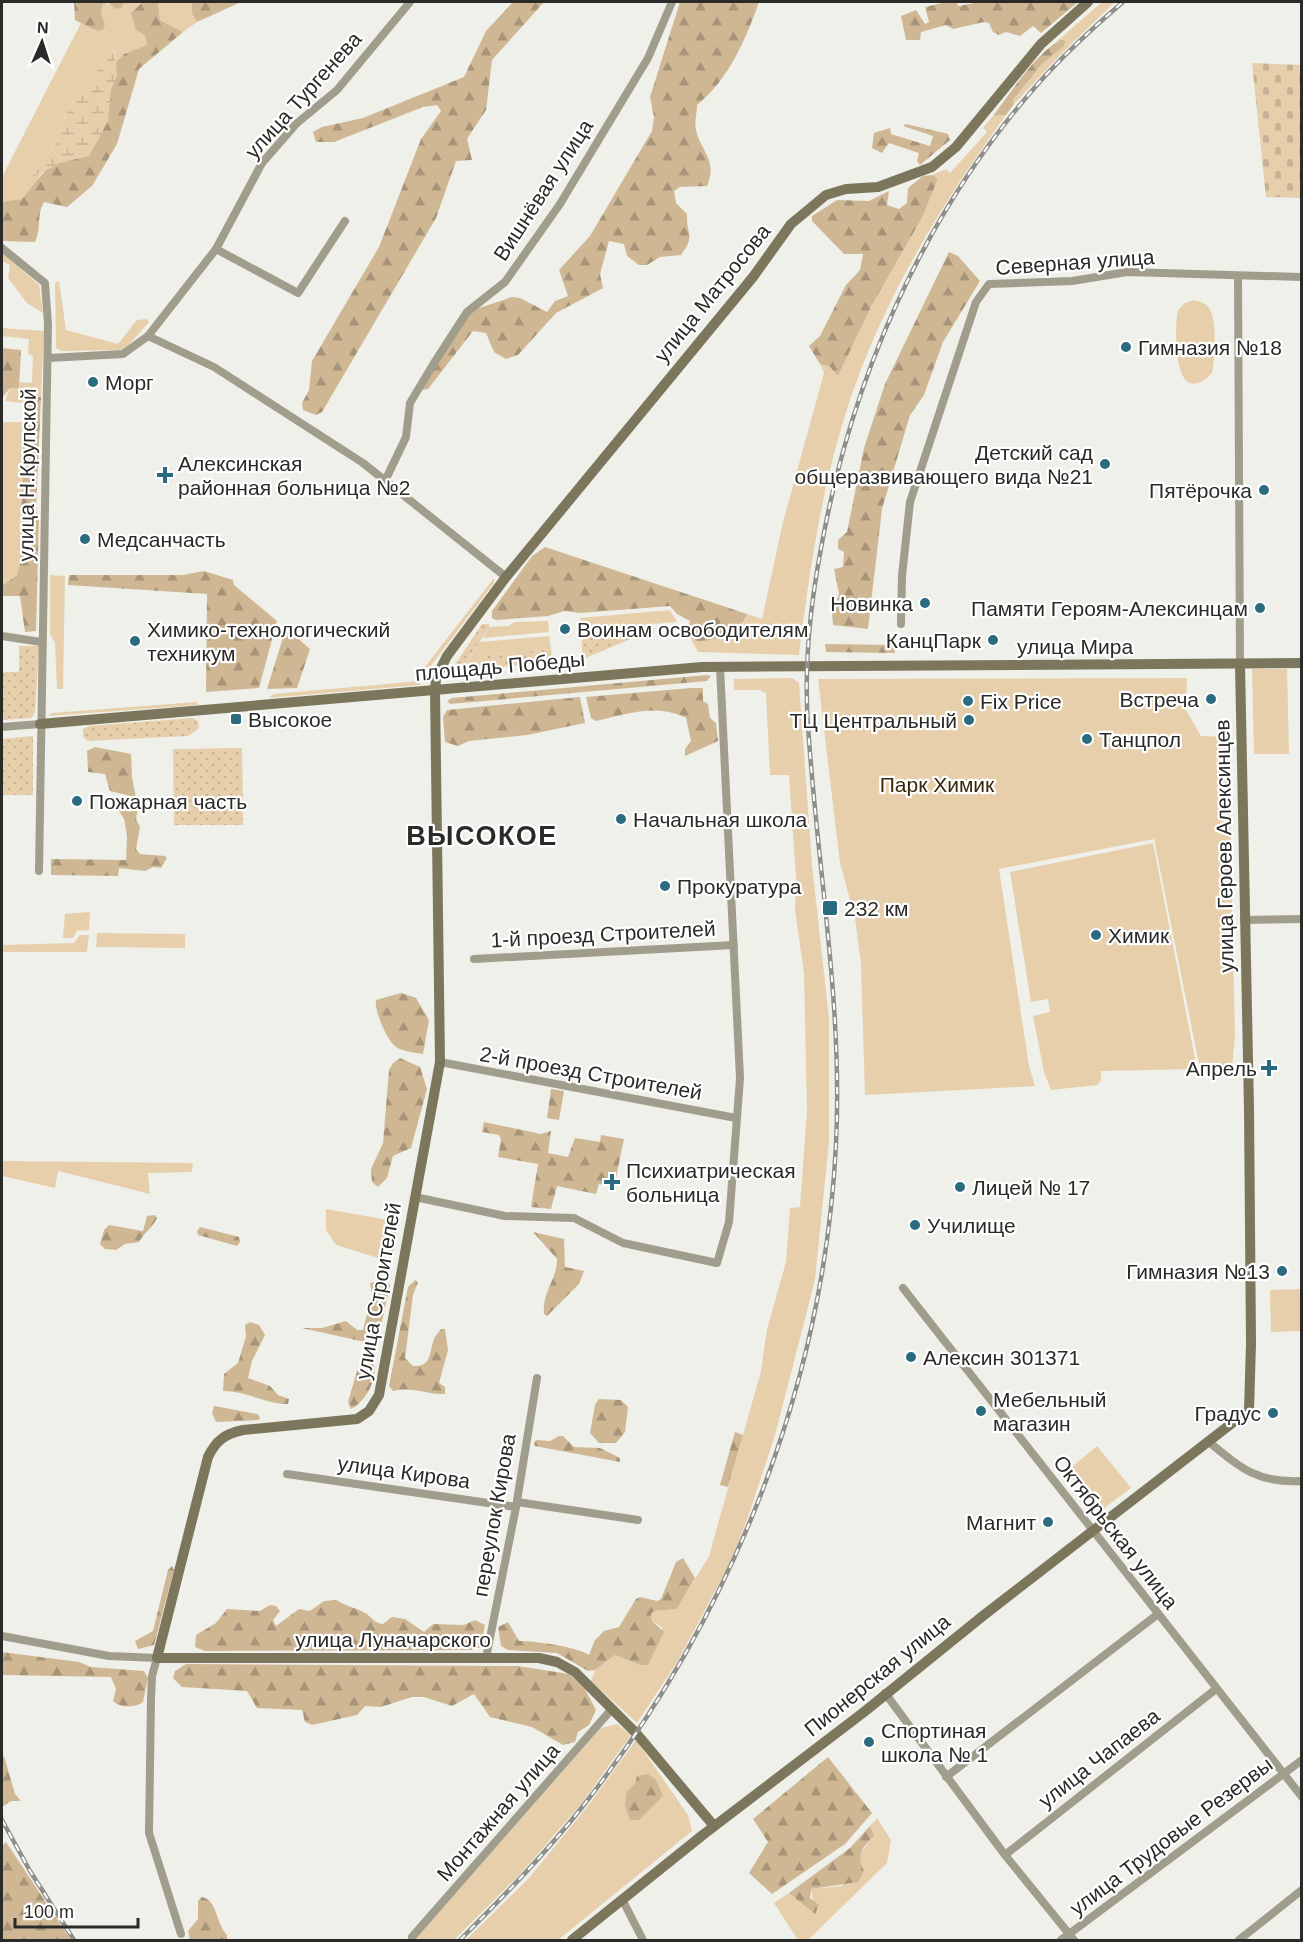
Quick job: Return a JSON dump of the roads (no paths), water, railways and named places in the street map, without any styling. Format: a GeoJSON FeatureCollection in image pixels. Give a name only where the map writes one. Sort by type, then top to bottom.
{"type":"FeatureCollection","features":[{"type":"Feature","properties":{"kind":"main road","name":"улица Матросова"},"geometry":{"type":"LineString","coordinates":[[435,691],[436,678],[447,656],[506,577],[753,277],[791,224],[826,195],[846,189],[878,187],[932,167],[956,147],[1041,44],[1088,2]]}},
{"type":"Feature","properties":{"kind":"main road","name":"улица Мира"},"geometry":{"type":"LineString","coordinates":[[750,666],[1302,663]]}},
{"type":"Feature","properties":{"kind":"main road","name":"улица Героев Алексинцев"},"geometry":{"type":"LineString","coordinates":[[1240,664],[1251,1344],[1251,1400],[1246,1414]]}},
{"type":"Feature","properties":{"kind":"main road","name":"площадь Победы"},"geometry":{"type":"LineString","coordinates":[[40,724],[750,666]]}},
{"type":"Feature","properties":{"kind":"main road","name":"улица Строителей"},"geometry":{"type":"LineString","coordinates":[[157,1658],[208,1457],[217,1442],[226,1435],[243,1430],[357,1419],[375,1404],[382,1384],[440,1062],[435,691]]}},
{"type":"Feature","properties":{"kind":"main road","name":"Пионерская улица"},"geometry":{"type":"LineString","coordinates":[[572,1941],[714,1826],[1246,1414]]}},
{"type":"Feature","properties":{"kind":"main road","name":"улица Луначарского"},"geometry":{"type":"LineString","coordinates":[[157,1658],[539,1658],[557,1662],[575,1672],[636,1734],[714,1826]]}},
{"type":"Feature","properties":{"kind":"street","name":"улица Тургенева"},"geometry":{"type":"LineString","coordinates":[[49,358],[123,354],[148,336],[216,249],[262,163],[296,124],[337,90],[410,2]]}},
{"type":"Feature","properties":{"kind":"street","name":"Вишнёвая улица"},"geometry":{"type":"LineString","coordinates":[[385,481],[406,437],[410,403],[467,312],[505,282],[560,204],[648,58],[672,2]]}},
{"type":"Feature","properties":{"kind":"street"},"geometry":{"type":"LineString","coordinates":[[216,249],[298,293],[345,221]]}},
{"type":"Feature","properties":{"kind":"street","name":"улица Н.Крупской"},"geometry":{"type":"LineString","coordinates":[[2,248],[45,283],[49,358],[41,642],[39,871]]}},
{"type":"Feature","properties":{"kind":"street","name":"Северная улица"},"geometry":{"type":"LineString","coordinates":[[901,624],[902,576],[910,502],[976,302],[984,288],[994,282],[1072,281],[1113,273],[1302,277]]}},
{"type":"Feature","properties":{"kind":"street","name":"улица Героев Алексинцев"},"geometry":{"type":"LineString","coordinates":[[1238,277],[1240,664]]}},
{"type":"Feature","properties":{"kind":"street"},"geometry":{"type":"LineString","coordinates":[[148,336],[214,367],[363,464],[506,577]]}},
{"type":"Feature","properties":{"kind":"street"},"geometry":{"type":"LineString","coordinates":[[2,636],[41,642]]}},
{"type":"Feature","properties":{"kind":"street"},"geometry":{"type":"LineString","coordinates":[[415,1197],[505,1216],[574,1218],[623,1243],[717,1263],[729,1222],[740,1078],[720,667]]}},
{"type":"Feature","properties":{"kind":"street","name":"площадь Победы"},"geometry":{"type":"LineString","coordinates":[[2,727],[40,724]]}},
{"type":"Feature","properties":{"kind":"street"},"geometry":{"type":"LineString","coordinates":[[1244,920],[1302,919]]}},
{"type":"Feature","properties":{"kind":"street","name":"1-й проезд Строителей"},"geometry":{"type":"LineString","coordinates":[[474,959],[734,945]]}},
{"type":"Feature","properties":{"kind":"street","name":"2-й проезд Строителей"},"geometry":{"type":"LineString","coordinates":[[440,1062],[736,1118]]}},
{"type":"Feature","properties":{"kind":"street","name":"Октябрьская улица"},"geometry":{"type":"LineString","coordinates":[[903,1288],[1302,1797]]}},
{"type":"Feature","properties":{"kind":"street","name":"переулок Кирова"},"geometry":{"type":"LineString","coordinates":[[486,1658],[516,1504],[537,1378]]}},
{"type":"Feature","properties":{"kind":"street"},"geometry":{"type":"LineString","coordinates":[[1209,1442],[1250,1474],[1268,1480],[1302,1481]]}},
{"type":"Feature","properties":{"kind":"street","name":"улица Кирова"},"geometry":{"type":"LineString","coordinates":[[287,1474],[638,1520]]}},
{"type":"Feature","properties":{"kind":"street"},"geometry":{"type":"LineString","coordinates":[[946,1777],[1158,1614]]}},
{"type":"Feature","properties":{"kind":"street","name":"улица Луначарского"},"geometry":{"type":"LineString","coordinates":[[2,1636],[109,1656],[157,1658]]}},
{"type":"Feature","properties":{"kind":"street","name":"улица Строителей"},"geometry":{"type":"LineString","coordinates":[[157,1658],[152,1676],[149,1833],[181,1934]]}},
{"type":"Feature","properties":{"kind":"street","name":"улица Чапаева"},"geometry":{"type":"LineString","coordinates":[[1005,1856],[1216,1689]]}},
{"type":"Feature","properties":{"kind":"street"},"geometry":{"type":"LineString","coordinates":[[885,1694],[1005,1856],[1072,1937]]}},
{"type":"Feature","properties":{"kind":"street","name":"Монтажная улица"},"geometry":{"type":"LineString","coordinates":[[412,1937],[611,1710]]}},
{"type":"Feature","properties":{"kind":"street","name":"улица Трудовые Резервы"},"geometry":{"type":"LineString","coordinates":[[1061,1941],[1072,1937],[1302,1760]]}},
{"type":"Feature","properties":{"kind":"street"},"geometry":{"type":"LineString","coordinates":[[1239,1941],[1302,1890]]}},
{"type":"Feature","properties":{"kind":"street"},"geometry":{"type":"LineString","coordinates":[[623,1901],[643,1941]]}},
{"type":"Feature","properties":{"kind":"railway"},"geometry":{"type":"LineString","coordinates":[[460,1940],[554,1841],[583,1806],[636,1733],[684,1656],[725,1577],[761,1494],[790,1410],[812,1323],[828,1234],[836,1144],[836,1039],[833,987],[812,778],[807,699],[810,619],[828,513],[861,394],[908,280],[937,225],[969,173],[1005,123],[1054,66],[1123,2]]}},
{"type":"Feature","properties":{"kind":"railway"},"geometry":{"type":"LineString","coordinates":[[2,1820],[30,1871],[74,1940]]}},
{"type":"Feature","properties":{"kind":"place","name":"Гимназия №18"},"geometry":{"type":"Point","coordinates":[1126,347]}},
{"type":"Feature","properties":{"kind":"place","name":"Морг"},"geometry":{"type":"Point","coordinates":[93,382]}},
{"type":"Feature","properties":{"kind":"place","name":"Детский сад общеразвивающего вида №21"},"geometry":{"type":"Point","coordinates":[1105,464]}},
{"type":"Feature","properties":{"kind":"place","name":"Алексинская районная больница №2"},"geometry":{"type":"Point","coordinates":[165,475]}},
{"type":"Feature","properties":{"kind":"place","name":"Пятёрочка"},"geometry":{"type":"Point","coordinates":[1264,490]}},
{"type":"Feature","properties":{"kind":"place","name":"Медсанчасть"},"geometry":{"type":"Point","coordinates":[85,539]}},
{"type":"Feature","properties":{"kind":"place","name":"Новинка"},"geometry":{"type":"Point","coordinates":[925,603]}},
{"type":"Feature","properties":{"kind":"place","name":"Памяти Героям-Алексинцам"},"geometry":{"type":"Point","coordinates":[1260,608]}},
{"type":"Feature","properties":{"kind":"place","name":"Воинам освободителям"},"geometry":{"type":"Point","coordinates":[565,629]}},
{"type":"Feature","properties":{"kind":"place","name":"КанцПарк"},"geometry":{"type":"Point","coordinates":[993,640]}},
{"type":"Feature","properties":{"kind":"place","name":"Химико-технологический техникум"},"geometry":{"type":"Point","coordinates":[135,641]}},
{"type":"Feature","properties":{"kind":"place","name":"Встреча"},"geometry":{"type":"Point","coordinates":[1211,699]}},
{"type":"Feature","properties":{"kind":"place","name":"Fix Price"},"geometry":{"type":"Point","coordinates":[968,701]}},
{"type":"Feature","properties":{"kind":"place","name":"Высокое"},"geometry":{"type":"Point","coordinates":[236,719]}},
{"type":"Feature","properties":{"kind":"place","name":"ТЦ Центральный"},"geometry":{"type":"Point","coordinates":[969,720]}},
{"type":"Feature","properties":{"kind":"place","name":"Танцпол"},"geometry":{"type":"Point","coordinates":[1087,739]}},
{"type":"Feature","properties":{"kind":"place","name":"Пожарная часть"},"geometry":{"type":"Point","coordinates":[77,801]}},
{"type":"Feature","properties":{"kind":"place","name":"Начальная школа"},"geometry":{"type":"Point","coordinates":[621,819]}},
{"type":"Feature","properties":{"kind":"place","name":"Прокуратура"},"geometry":{"type":"Point","coordinates":[665,886]}},
{"type":"Feature","properties":{"kind":"place","name":"232 км"},"geometry":{"type":"Point","coordinates":[830,908]}},
{"type":"Feature","properties":{"kind":"place","name":"Химик"},"geometry":{"type":"Point","coordinates":[1096,935]}},
{"type":"Feature","properties":{"kind":"place","name":"Апрель"},"geometry":{"type":"Point","coordinates":[1269,1068]}},
{"type":"Feature","properties":{"kind":"place","name":"Психиатрическая больница"},"geometry":{"type":"Point","coordinates":[612,1182]}},
{"type":"Feature","properties":{"kind":"place","name":"Лицей № 17"},"geometry":{"type":"Point","coordinates":[960,1187]}},
{"type":"Feature","properties":{"kind":"place","name":"Училище"},"geometry":{"type":"Point","coordinates":[915,1225]}},
{"type":"Feature","properties":{"kind":"place","name":"Гимназия №13"},"geometry":{"type":"Point","coordinates":[1282,1271]}},
{"type":"Feature","properties":{"kind":"place","name":"Алексин 301371"},"geometry":{"type":"Point","coordinates":[911,1357]}},
{"type":"Feature","properties":{"kind":"place","name":"Мебельный магазин"},"geometry":{"type":"Point","coordinates":[981,1411]}},
{"type":"Feature","properties":{"kind":"place","name":"Градус"},"geometry":{"type":"Point","coordinates":[1273,1413]}},
{"type":"Feature","properties":{"kind":"place","name":"Магнит"},"geometry":{"type":"Point","coordinates":[1048,1522]}},
{"type":"Feature","properties":{"kind":"place","name":"Спортиная школа № 1"},"geometry":{"type":"Point","coordinates":[869,1742]}},
{"type":"Feature","properties":{"kind":"district","name":"ВЫСОКОЕ"},"geometry":{"type":"Point","coordinates":[482,836]}},
{"type":"Feature","properties":{"kind":"park label","name":"Парк Химик"},"geometry":{"type":"Point","coordinates":[937,784]}}]}
